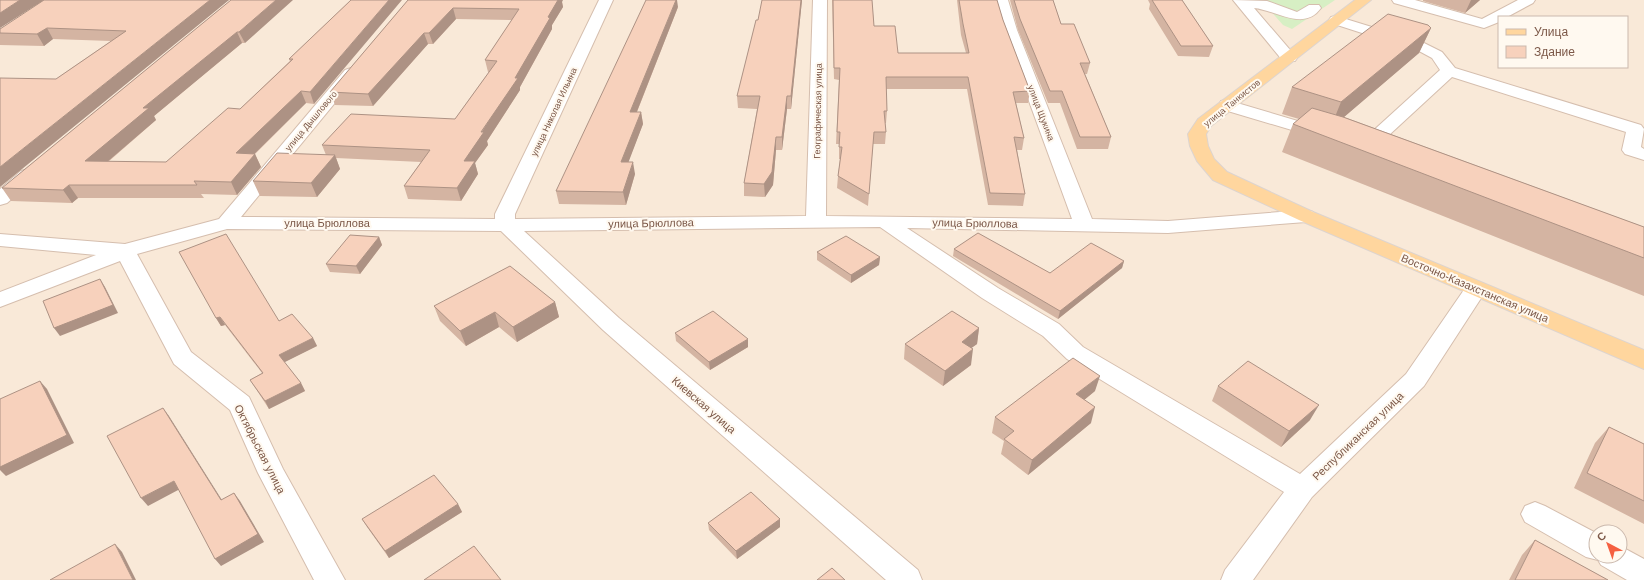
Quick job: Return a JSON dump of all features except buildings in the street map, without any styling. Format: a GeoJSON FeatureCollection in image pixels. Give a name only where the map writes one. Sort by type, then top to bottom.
{"type":"FeatureCollection","features":[{"type":"Feature","properties":{"kind":"main road","name":"улица Танкистов"},"geometry":{"type":"LineString","coordinates":[[1306,216],[1220,176],[1206,161],[1199,146],[1197,134],[1204,123],[1336,20],[1364,0]]}},
{"type":"Feature","properties":{"kind":"main road","name":"Восточно-Казахстанская улица"},"geometry":{"type":"LineString","coordinates":[[1306,216],[1644,360]]}},
{"type":"Feature","properties":{"kind":"street","name":"улица Николая Ильина"},"geometry":{"type":"LineString","coordinates":[[506,225],[505,214],[606,0]]}},
{"type":"Feature","properties":{"kind":"street","name":"Географическая улица"},"geometry":{"type":"LineString","coordinates":[[814,221],[816,214],[820,0]]}},
{"type":"Feature","properties":{"kind":"street","name":"улица Щукина"},"geometry":{"type":"LineString","coordinates":[[1001,0],[1010,30],[1084,225]]}},
{"type":"Feature","properties":{"kind":"street"},"geometry":{"type":"LineString","coordinates":[[1399,0],[1484,24],[1498,16]]}},
{"type":"Feature","properties":{"kind":"street"},"geometry":{"type":"LineString","coordinates":[[1499,16],[1528,0]]}},
{"type":"Feature","properties":{"kind":"street"},"geometry":{"type":"LineString","coordinates":[[1241,1],[1274,7],[1289,15],[1297,16],[1304,15],[1314,8]]}},
{"type":"Feature","properties":{"kind":"street"},"geometry":{"type":"LineString","coordinates":[[1241,1],[1289,58]]}},
{"type":"Feature","properties":{"kind":"street"},"geometry":{"type":"LineString","coordinates":[[1336,20],[1418,46],[1437,55],[1449,70],[1635,129],[1630,150],[1644,155]]}},
{"type":"Feature","properties":{"kind":"street","name":"улица Дышлового"},"geometry":{"type":"LineString","coordinates":[[226,223],[360,61]]}},
{"type":"Feature","properties":{"kind":"street"},"geometry":{"type":"LineString","coordinates":[[1354,141],[1449,70]]}},
{"type":"Feature","properties":{"kind":"street"},"geometry":{"type":"LineString","coordinates":[[1227,105],[1392,152]]}},
{"type":"Feature","properties":{"kind":"street"},"geometry":{"type":"LineString","coordinates":[[0,199],[42,164]]}},
{"type":"Feature","properties":{"kind":"street","name":"улица Брюллова"},"geometry":{"type":"LineString","coordinates":[[0,240],[125,251],[226,223],[506,225],[884,221],[1168,227],[1306,216]]}},
{"type":"Feature","properties":{"kind":"street"},"geometry":{"type":"LineString","coordinates":[[884,221],[990,293],[1051,330],[1075,353],[1302,489]]}},
{"type":"Feature","properties":{"kind":"street","name":"Киевская улица"},"geometry":{"type":"LineString","coordinates":[[506,225],[611,324],[907,580]]}},
{"type":"Feature","properties":{"kind":"street"},"geometry":{"type":"LineString","coordinates":[[0,300],[125,251]]}},
{"type":"Feature","properties":{"kind":"street","name":"Октябрьская улица"},"geometry":{"type":"LineString","coordinates":[[125,251],[182,358],[240,404],[272,473],[330,580]]}},
{"type":"Feature","properties":{"kind":"street","name":"Республиканская улица"},"geometry":{"type":"LineString","coordinates":[[1236,580],[1302,489],[1415,380],[1465,303],[1476,289]]}},
{"type":"Feature","properties":{"kind":"street"},"geometry":{"type":"LineString","coordinates":[[1534,514],[1588,544]]}},
{"type":"Feature","properties":{"kind":"street"},"geometry":{"type":"LineString","coordinates":[[1626,564],[1644,574]]}},
{"type":"Feature","properties":{"kind":"shaded area"},"geometry":{"type":"Polygon","coordinates":[[[0,0],[1644,0],[1644,580],[0,580],[0,0]]]}},
{"type":"Feature","properties":{"kind":"green space"},"geometry":{"type":"Polygon","coordinates":[[[1261,0],[1335,0],[1292,29],[1283,25],[1261,0]]]}}]}
